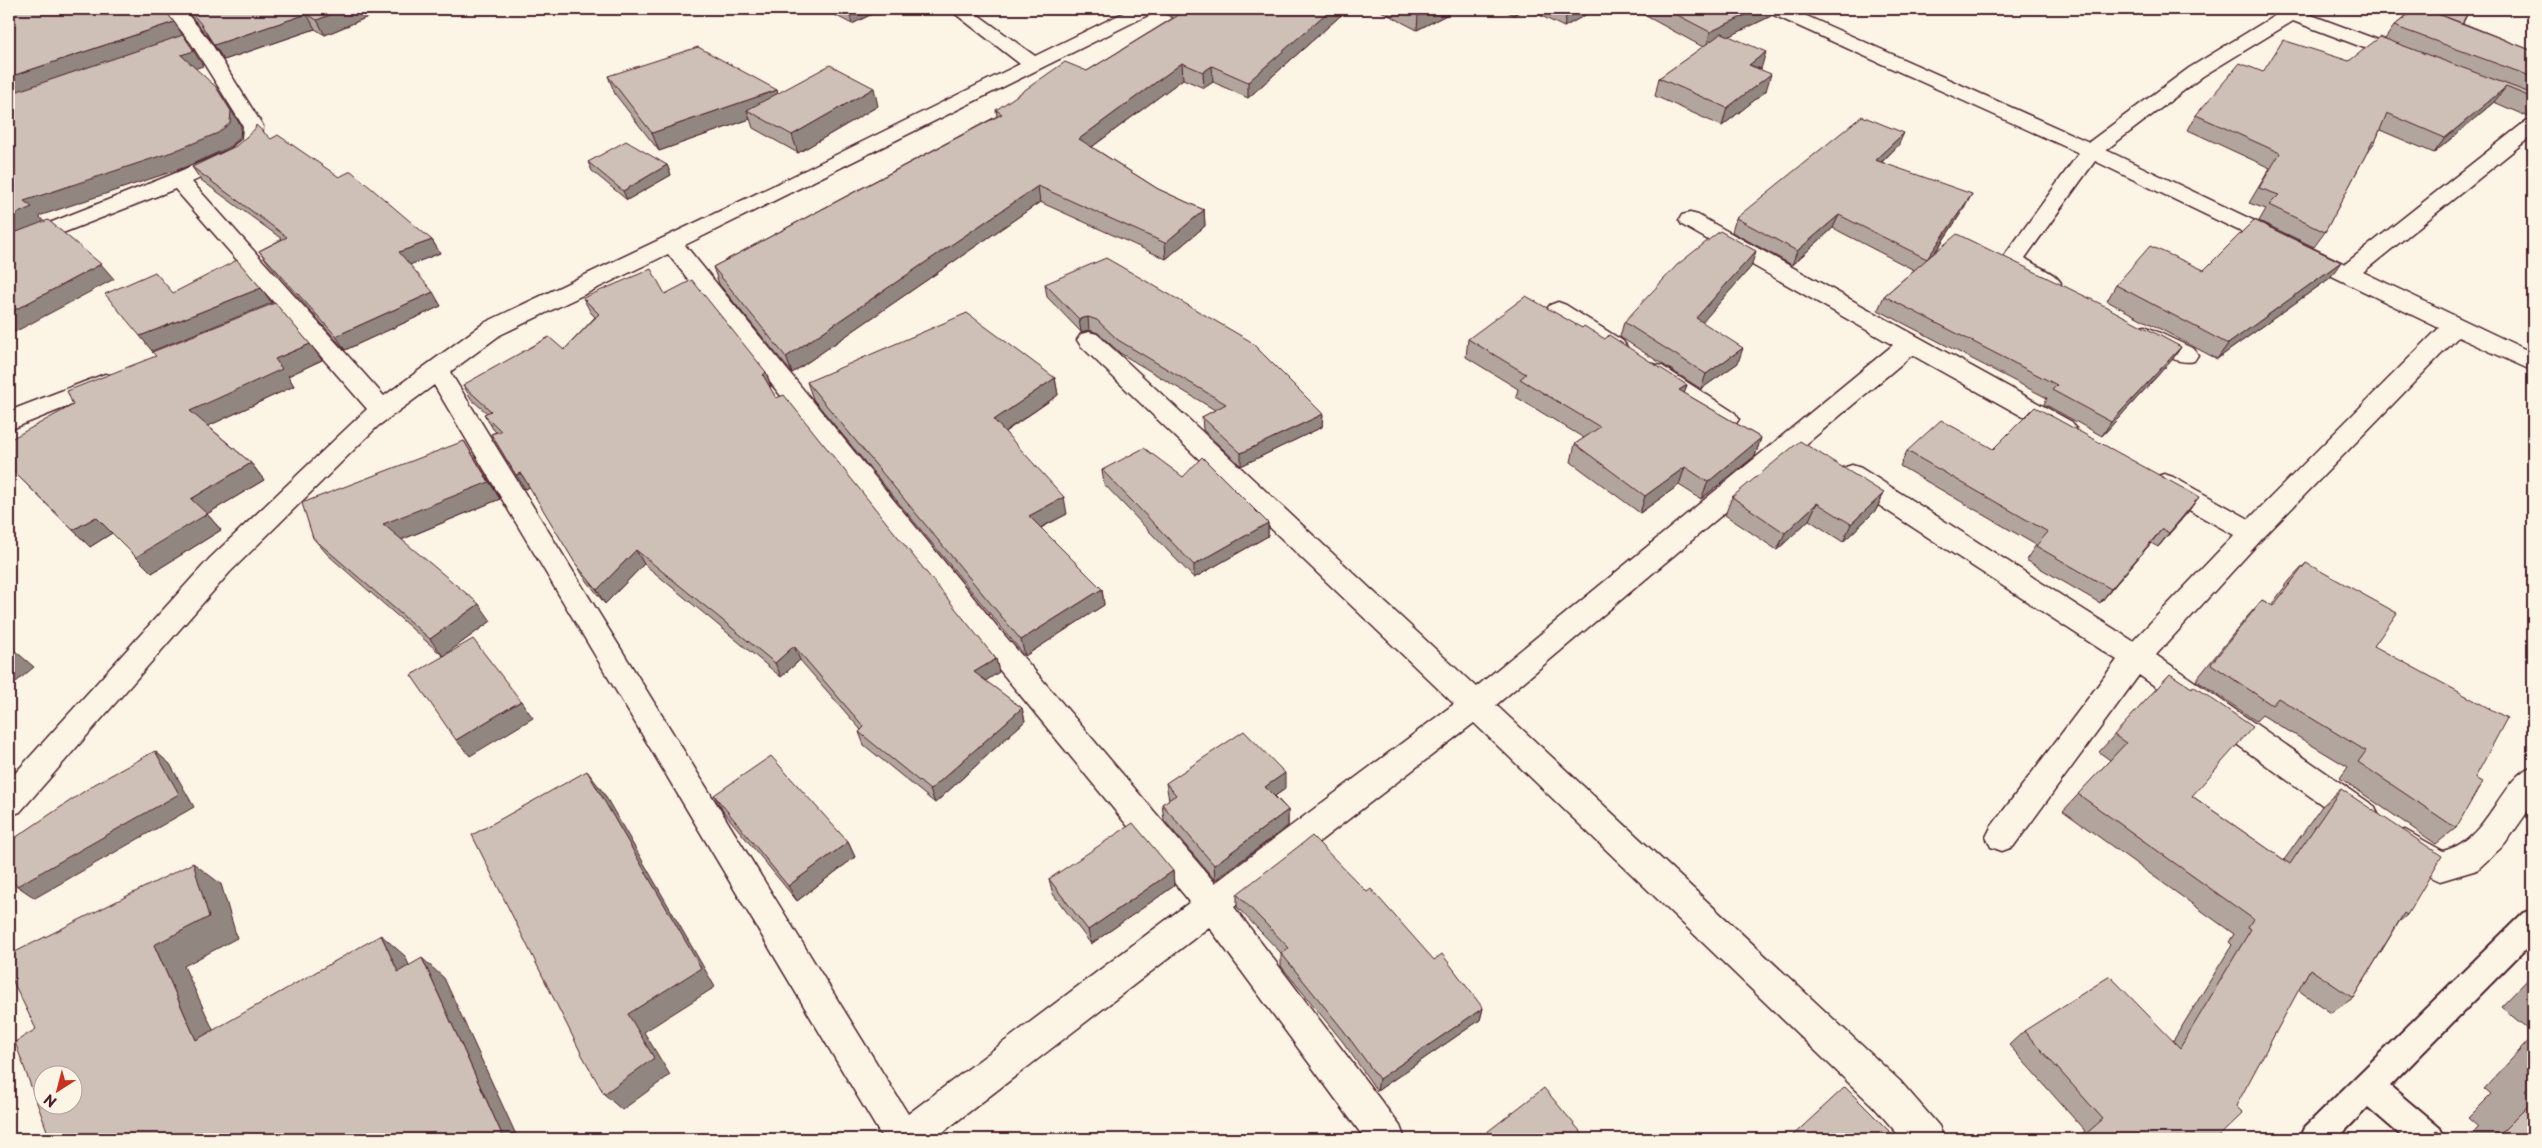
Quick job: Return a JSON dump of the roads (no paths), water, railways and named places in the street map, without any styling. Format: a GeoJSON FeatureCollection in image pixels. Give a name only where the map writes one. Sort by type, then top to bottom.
{"type":"FeatureCollection","features":[{"type":"Feature","properties":{"kind":"street"},"geometry":{"type":"LineString","coordinates":[[9,248],[179,180],[236,154],[252,141],[253,126],[190,43],[173,9]]}},
{"type":"Feature","properties":{"kind":"street"},"geometry":{"type":"LineString","coordinates":[[958,9],[1033,64]]}},
{"type":"Feature","properties":{"kind":"street"},"geometry":{"type":"LineString","coordinates":[[9,802],[220,565],[369,420],[492,329],[671,243],[1145,9]]}},
{"type":"Feature","properties":{"kind":"street"},"geometry":{"type":"LineString","coordinates":[[1776,9],[2091,151],[2533,363]]}},
{"type":"Feature","properties":{"kind":"street"},"geometry":{"type":"LineString","coordinates":[[2067,292],[2025,270],[2013,259],[2091,151],[2196,72],[2295,11],[2421,63]]}},
{"type":"Feature","properties":{"kind":"street"},"geometry":{"type":"LineString","coordinates":[[2348,273],[2533,125]]}},
{"type":"Feature","properties":{"kind":"street"},"geometry":{"type":"LineString","coordinates":[[179,180],[282,310],[382,410]]}},
{"type":"Feature","properties":{"kind":"street"},"geometry":{"type":"LineString","coordinates":[[1690,220],[2090,443]]}},
{"type":"Feature","properties":{"kind":"street"},"geometry":{"type":"LineString","coordinates":[[671,243],[990,638],[1213,905],[1387,1139]]}},
{"type":"Feature","properties":{"kind":"street"},"geometry":{"type":"LineString","coordinates":[[1558,310],[1770,441],[1823,457],[2136,656],[2386,832],[2440,866],[2466,860],[2494,834],[2533,779]]}},
{"type":"Feature","properties":{"kind":"street"},"geometry":{"type":"LineString","coordinates":[[2127,324],[2186,355]]}},
{"type":"Feature","properties":{"kind":"street"},"geometry":{"type":"LineString","coordinates":[[2002,837],[2136,656],[2252,532],[2455,326]]}},
{"type":"Feature","properties":{"kind":"street"},"geometry":{"type":"LineString","coordinates":[[1089,340],[1887,1094],[1926,1139]]}},
{"type":"Feature","properties":{"kind":"street"},"geometry":{"type":"LineString","coordinates":[[437,370],[904,1139],[1476,704],[1770,441],[1910,344]]}},
{"type":"Feature","properties":{"kind":"street"},"geometry":{"type":"LineString","coordinates":[[9,421],[127,373]]}},
{"type":"Feature","properties":{"kind":"street"},"geometry":{"type":"LineString","coordinates":[[2141,471],[2252,532]]}},
{"type":"Feature","properties":{"kind":"lane"},"geometry":{"type":"LineString","coordinates":[[2315,1139],[2533,922]]}},
{"type":"Feature","properties":{"kind":"lane"},"geometry":{"type":"LineString","coordinates":[[2367,1086],[2430,1139]]}}]}
